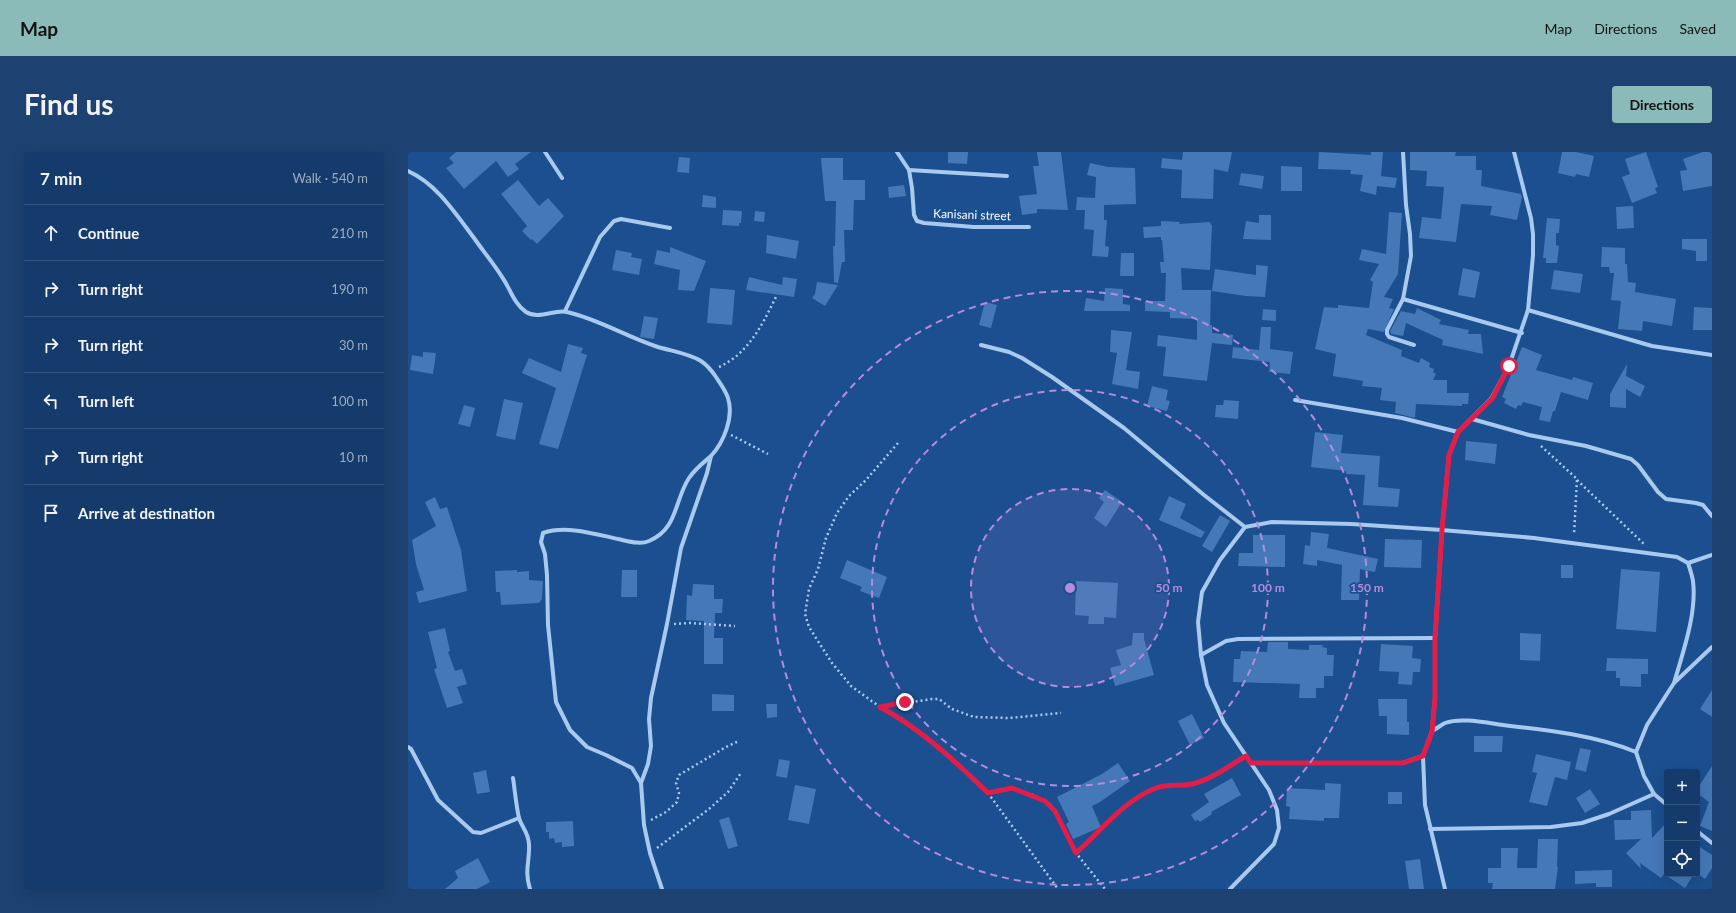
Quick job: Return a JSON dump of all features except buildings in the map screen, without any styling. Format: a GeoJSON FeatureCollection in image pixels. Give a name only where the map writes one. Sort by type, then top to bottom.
{"type":"FeatureCollection","features":[{"type":"Feature","properties":{"kind":"street"},"geometry":{"type":"LineString","coordinates":[[545,152],[562,178]]}},
{"type":"Feature","properties":{"kind":"street","name":"Kanisani street"},"geometry":{"type":"LineString","coordinates":[[897,152],[908,170],[912,188],[914,215],[917,221],[924,223],[974,227],[1029,227]]}},
{"type":"Feature","properties":{"kind":"street"},"geometry":{"type":"LineString","coordinates":[[1403,152],[1411,256],[1403,299],[1387,330],[1387,334],[1389,337],[1414,345]]}},
{"type":"Feature","properties":{"kind":"street"},"geometry":{"type":"LineString","coordinates":[[1445,889],[1430,829],[1426,805],[1423,756],[1432,732],[1435,698],[1435,638],[1442,530],[1449,455],[1458,432],[1492,399],[1509,366],[1522,333],[1528,310],[1534,255],[1533,234],[1531,218],[1514,152]]}},
{"type":"Feature","properties":{"kind":"street"},"geometry":{"type":"LineString","coordinates":[[908,170],[1007,176]]}},
{"type":"Feature","properties":{"kind":"street"},"geometry":{"type":"LineString","coordinates":[[408,171],[415,174],[436,190],[453,210],[502,277],[516,302],[526,311],[532,314],[565,311],[593,320],[654,346],[701,361],[711,370],[728,397],[730,412],[726,432],[711,455],[700,464],[688,479],[669,528],[648,542],[638,543],[566,530],[553,530],[543,533],[541,542],[545,554],[547,575],[548,626],[556,702],[570,730],[587,748],[606,755],[632,768],[641,783]]}},
{"type":"Feature","properties":{"kind":"street"},"geometry":{"type":"LineString","coordinates":[[565,311],[600,237],[614,221],[621,219],[670,228]]}},
{"type":"Feature","properties":{"kind":"street"},"geometry":{"type":"LineString","coordinates":[[1403,299],[1522,333]]}},
{"type":"Feature","properties":{"kind":"street"},"geometry":{"type":"LineString","coordinates":[[1528,310],[1652,346],[1712,356]]}},
{"type":"Feature","properties":{"kind":"street"},"geometry":{"type":"LineString","coordinates":[[981,345],[1009,352],[1022,358],[1052,378],[1124,428],[1245,527]]}},
{"type":"Feature","properties":{"kind":"street"},"geometry":{"type":"LineString","coordinates":[[1295,400],[1402,418],[1458,432]]}},
{"type":"Feature","properties":{"kind":"street"},"geometry":{"type":"LineString","coordinates":[[1472,419],[1529,435],[1586,446],[1630,459],[1638,465],[1658,492],[1666,499],[1702,505],[1712,516]]}},
{"type":"Feature","properties":{"kind":"street"},"geometry":{"type":"LineString","coordinates":[[662,889],[650,854],[644,825],[641,783],[648,764],[651,746],[649,719],[651,698],[668,624],[681,548],[707,473],[711,455]]}},
{"type":"Feature","properties":{"kind":"street"},"geometry":{"type":"LineString","coordinates":[[1230,889],[1274,844],[1279,828],[1277,810],[1269,790],[1224,723],[1207,685],[1201,655],[1198,622],[1202,592],[1220,560],[1245,527],[1272,522],[1442,530],[1573,543],[1677,557],[1688,563],[1693,578],[1694,592],[1688,634],[1674,683]]}},
{"type":"Feature","properties":{"kind":"street"},"geometry":{"type":"LineString","coordinates":[[1688,563],[1712,555]]}},
{"type":"Feature","properties":{"kind":"street"},"geometry":{"type":"LineString","coordinates":[[1201,655],[1226,641],[1238,639],[1435,638]]}},
{"type":"Feature","properties":{"kind":"street"},"geometry":{"type":"LineString","coordinates":[[1664,802],[1654,794],[1644,776],[1636,752],[1647,725],[1674,683],[1712,647]]}},
{"type":"Feature","properties":{"kind":"street"},"geometry":{"type":"LineString","coordinates":[[1432,732],[1445,723],[1459,721],[1480,722],[1581,736],[1619,745],[1636,752]]}},
{"type":"Feature","properties":{"kind":"street"},"geometry":{"type":"LineString","coordinates":[[408,747],[411,749],[438,800],[473,832],[481,833],[519,818]]}},
{"type":"Feature","properties":{"kind":"street"},"geometry":{"type":"LineString","coordinates":[[1251,763],[1403,763],[1423,756]]}},
{"type":"Feature","properties":{"kind":"street"},"geometry":{"type":"LineString","coordinates":[[513,778],[519,818],[527,832],[529,849],[526,879],[530,889]]}},
{"type":"Feature","properties":{"kind":"street"},"geometry":{"type":"LineString","coordinates":[[1430,829],[1551,827],[1582,823],[1609,814],[1654,794]]}},
{"type":"Feature","properties":{"kind":"street"},"geometry":{"type":"LineString","coordinates":[[1700,833],[1712,843]]}},
{"type":"Feature","properties":{"kind":"path"},"geometry":{"type":"LineString","coordinates":[[711,370],[727,363],[744,350],[761,325],[776,296]]}},
{"type":"Feature","properties":{"kind":"path"},"geometry":{"type":"LineString","coordinates":[[726,432],[768,454]]}},
{"type":"Feature","properties":{"kind":"path"},"geometry":{"type":"LineString","coordinates":[[1529,435],[1655,554]]}},
{"type":"Feature","properties":{"kind":"path"},"geometry":{"type":"LineString","coordinates":[[898,443],[866,480],[849,496],[837,513],[826,538],[818,569],[809,589],[805,614],[809,627],[832,663],[851,686],[880,707],[907,723],[953,760],[988,793],[1058,889]]}},
{"type":"Feature","properties":{"kind":"path"},"geometry":{"type":"LineString","coordinates":[[1573,543],[1577,479]]}},
{"type":"Feature","properties":{"kind":"path"},"geometry":{"type":"LineString","coordinates":[[668,624],[690,623],[735,626]]}},
{"type":"Feature","properties":{"kind":"path"},"geometry":{"type":"LineString","coordinates":[[880,707],[932,699],[939,700],[952,709],[974,717],[1009,718],[1061,713]]}},
{"type":"Feature","properties":{"kind":"path"},"geometry":{"type":"LineString","coordinates":[[644,825],[666,812],[677,802],[679,793],[676,783],[679,775],[739,740]]}},
{"type":"Feature","properties":{"kind":"path"},"geometry":{"type":"LineString","coordinates":[[1076,853],[1123,807],[1145,794],[1164,785],[1186,785],[1201,782],[1246,756]]}},
{"type":"Feature","properties":{"kind":"path"},"geometry":{"type":"LineString","coordinates":[[650,854],[678,831],[691,824],[709,809],[728,792],[741,773]]}},
{"type":"Feature","properties":{"kind":"path"},"geometry":{"type":"LineString","coordinates":[[988,793],[1012,788],[1045,801],[1055,811],[1076,853],[1105,889]]}},
{"type":"Feature","properties":{"kind":"route"},"geometry":{"type":"LineString","coordinates":[[905,702],[880,707],[901,718],[953,760],[988,793],[1012,788],[1033,795],[1051,805],[1076,853],[1123,807],[1145,794],[1164,785],[1186,785],[1201,782],[1246,756],[1251,763],[1403,763],[1423,756],[1432,732],[1435,698],[1435,638],[1442,530],[1449,455],[1458,432],[1492,399],[1509,366]]}}]}
